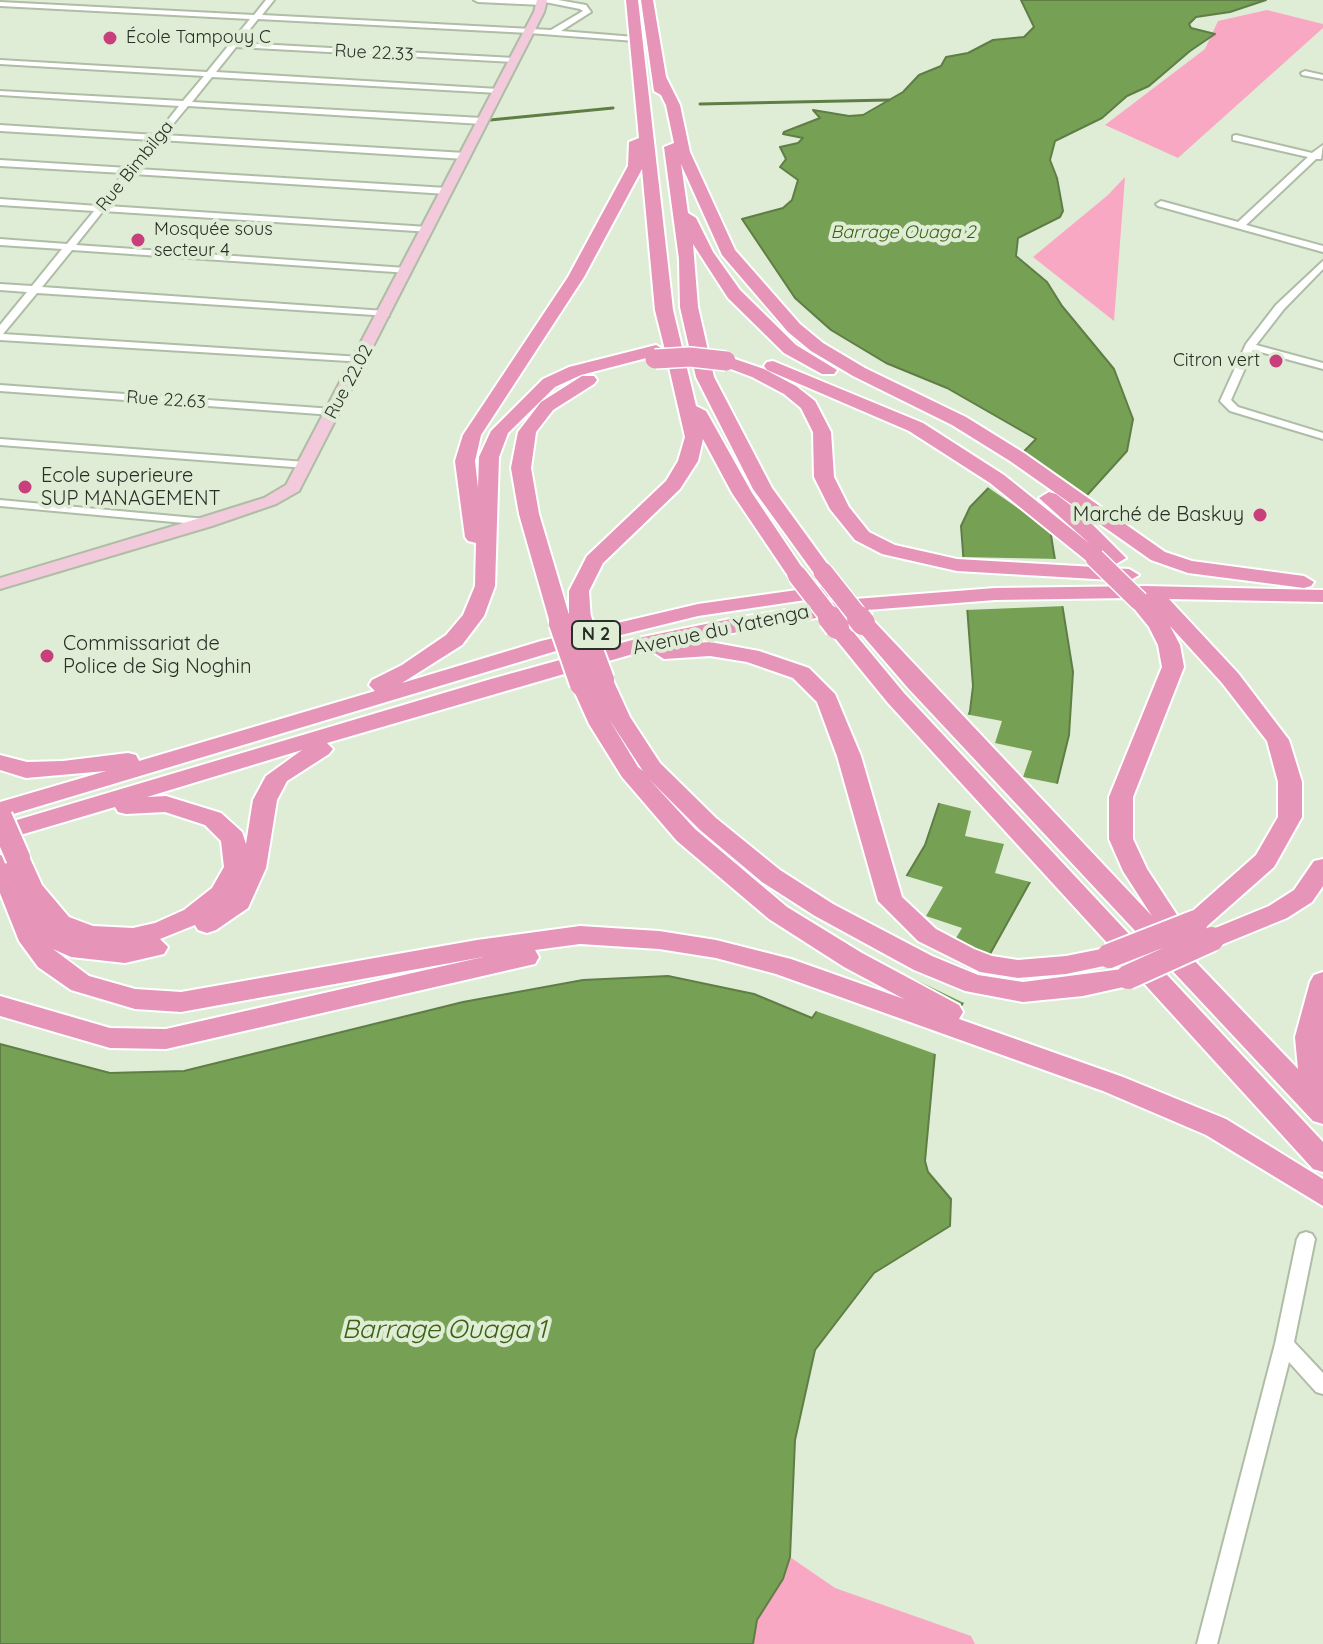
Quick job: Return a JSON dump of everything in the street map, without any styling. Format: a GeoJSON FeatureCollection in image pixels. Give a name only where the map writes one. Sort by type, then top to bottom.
{"type":"FeatureCollection","features":[{"type":"Feature","properties":{"kind":"main road"},"geometry":{"type":"LineString","coordinates":[[570,622],[579,591],[594,560],[673,485],[688,461],[694,437],[664,310],[632,0]]}},
{"type":"Feature","properties":{"kind":"main road"},"geometry":{"type":"LineString","coordinates":[[647,0],[680,199],[689,307],[705,377],[763,489],[863,623],[956,726],[1323,1113]]}},
{"type":"Feature","properties":{"kind":"main road"},"geometry":{"type":"LineString","coordinates":[[485,586],[469,505],[465,461],[472,435],[576,277],[636,166],[635,102],[639,75]]}},
{"type":"Feature","properties":{"kind":"main road"},"geometry":{"type":"LineString","coordinates":[[592,682],[652,768],[708,824],[771,876],[865,933],[923,963],[982,974],[1023,992],[1083,986],[1128,977],[1204,930],[1265,861],[1290,817],[1290,782],[1278,740],[1230,678],[1105,558],[1073,516],[1007,468],[959,421],[859,372],[817,347],[794,328],[728,252],[683,152],[673,105],[659,77]]}},
{"type":"Feature","properties":{"kind":"main road"},"geometry":{"type":"LineString","coordinates":[[680,199],[705,252],[734,294],[790,349],[948,428],[1073,516],[1158,556],[1188,567],[1321,588]]}},
{"type":"Feature","properties":{"kind":"main road"},"geometry":{"type":"LineString","coordinates":[[0,762],[26,770],[63,769],[246,739],[351,699],[410,670],[454,640],[473,616],[485,586],[489,457],[500,431],[549,383],[613,359],[656,354],[756,360],[1007,468]]}},
{"type":"Feature","properties":{"kind":"main road"},"geometry":{"type":"LineString","coordinates":[[656,354],[579,384],[547,406],[527,432],[521,468],[526,499],[592,682],[600,724],[630,772],[686,835],[778,913],[853,960],[954,1020],[1030,1054],[1216,1127],[1323,1194]]}},
{"type":"Feature","properties":{"kind":"main road"},"geometry":{"type":"LineString","coordinates":[[726,356],[790,390],[809,405],[822,432],[824,477],[840,509],[862,536],[959,581],[1062,581]]}},
{"type":"Feature","properties":{"kind":"main road"},"geometry":{"type":"LineString","coordinates":[[681,380],[742,493],[797,575],[837,627],[896,698],[1323,1161]]}},
{"type":"Feature","properties":{"kind":"main road","name":"Avenue du Yatenga"},"geometry":{"type":"LineString","coordinates":[[0,810],[549,646],[698,610],[825,592],[959,581],[1203,580],[1321,588]]}},
{"type":"Feature","properties":{"kind":"main road","name":"Avenue du Yatenga"},"geometry":{"type":"LineString","coordinates":[[0,833],[551,670],[730,625],[959,581]]}},
{"type":"Feature","properties":{"kind":"main road","name":"Avenue du Yatenga"},"geometry":{"type":"LineString","coordinates":[[1062,581],[1321,588]]}},
{"type":"Feature","properties":{"kind":"main road"},"geometry":{"type":"LineString","coordinates":[[1149,601],[1169,645],[1173,667],[1121,797],[1121,839],[1135,871],[1228,1012]]}},
{"type":"Feature","properties":{"kind":"main road"},"geometry":{"type":"LineString","coordinates":[[551,670],[655,652],[710,649],[751,656],[801,673],[827,699],[849,756],[891,901],[927,935],[965,956],[982,974]]}},
{"type":"Feature","properties":{"kind":"main road"},"geometry":{"type":"LineString","coordinates":[[116,762],[359,689],[410,670]]}},
{"type":"Feature","properties":{"kind":"main road"},"geometry":{"type":"LineString","coordinates":[[15,903],[44,932],[71,948],[125,954],[163,945],[199,930],[239,902],[254,868],[265,800],[278,776],[309,755],[365,727]]}},
{"type":"Feature","properties":{"kind":"main road"},"geometry":{"type":"LineString","coordinates":[[9,860],[60,923],[90,935],[133,937],[162,930],[193,916],[221,894],[236,867],[233,838],[213,819],[166,804],[123,806],[30,824]]}},
{"type":"Feature","properties":{"kind":"main road"},"geometry":{"type":"LineString","coordinates":[[0,817],[15,903],[32,941],[47,960],[80,983],[135,999],[181,1002],[477,949],[580,935],[659,940],[716,949],[954,1020]]}},
{"type":"Feature","properties":{"kind":"main road"},"geometry":{"type":"LineString","coordinates":[[982,974],[1066,965],[1109,956],[1278,912],[1303,896],[1323,867]]}},
{"type":"Feature","properties":{"kind":"main road"},"geometry":{"type":"LineString","coordinates":[[0,1006],[110,1038],[166,1039],[582,946],[659,940]]}},
{"type":"Feature","properties":{"kind":"main road"},"geometry":{"type":"LineString","coordinates":[[1323,982],[1308,1037],[1311,1067],[1323,1097]]}},
{"type":"Feature","properties":{"kind":"street","name":"Rue Bimbilga"},"geometry":{"type":"LineString","coordinates":[[0,335],[270,0]]}},
{"type":"Feature","properties":{"kind":"street"},"geometry":{"type":"LineString","coordinates":[[478,0],[543,1],[583,7],[587,12],[551,33]]}},
{"type":"Feature","properties":{"kind":"street","name":"Rue 22.02"},"geometry":{"type":"LineString","coordinates":[[0,584],[206,522],[284,495],[297,483],[543,1]]}},
{"type":"Feature","properties":{"kind":"street"},"geometry":{"type":"LineString","coordinates":[[0,4],[635,39]]}},
{"type":"Feature","properties":{"kind":"street","name":"Rue 22.33"},"geometry":{"type":"LineString","coordinates":[[234,45],[514,60]]}},
{"type":"Feature","properties":{"kind":"street"},"geometry":{"type":"LineString","coordinates":[[0,62],[498,91]]}},
{"type":"Feature","properties":{"kind":"street"},"geometry":{"type":"LineString","coordinates":[[1305,73],[1323,77]]}},
{"type":"Feature","properties":{"kind":"street"},"geometry":{"type":"LineString","coordinates":[[0,93],[482,121]]}},
{"type":"Feature","properties":{"kind":"street"},"geometry":{"type":"LineString","coordinates":[[0,128],[465,156]]}},
{"type":"Feature","properties":{"kind":"street"},"geometry":{"type":"LineString","coordinates":[[1236,138],[1318,157]]}},
{"type":"Feature","properties":{"kind":"street"},"geometry":{"type":"LineString","coordinates":[[1239,226],[1318,157],[1323,148]]}},
{"type":"Feature","properties":{"kind":"street"},"geometry":{"type":"LineString","coordinates":[[0,163],[447,191]]}},
{"type":"Feature","properties":{"kind":"street"},"geometry":{"type":"LineString","coordinates":[[0,202],[428,230]]}},
{"type":"Feature","properties":{"kind":"street"},"geometry":{"type":"LineString","coordinates":[[1161,204],[1323,249]]}},
{"type":"Feature","properties":{"kind":"street"},"geometry":{"type":"LineString","coordinates":[[0,242],[406,271]]}},
{"type":"Feature","properties":{"kind":"street"},"geometry":{"type":"LineString","coordinates":[[1323,264],[1280,307],[1250,346],[1225,401],[1227,405],[1323,436]]}},
{"type":"Feature","properties":{"kind":"street"},"geometry":{"type":"LineString","coordinates":[[0,287],[385,314]]}},
{"type":"Feature","properties":{"kind":"street"},"geometry":{"type":"LineString","coordinates":[[0,335],[361,360]]}},
{"type":"Feature","properties":{"kind":"street"},"geometry":{"type":"LineString","coordinates":[[1250,346],[1323,366]]}},
{"type":"Feature","properties":{"kind":"street","name":"Rue 22.63"},"geometry":{"type":"LineString","coordinates":[[0,388],[333,412]]}},
{"type":"Feature","properties":{"kind":"street"},"geometry":{"type":"LineString","coordinates":[[0,442],[306,465]]}},
{"type":"Feature","properties":{"kind":"street"},"geometry":{"type":"LineString","coordinates":[[0,503],[206,522]]}},
{"type":"Feature","properties":{"kind":"street"},"geometry":{"type":"LineString","coordinates":[[1207,1644],[1284,1344],[1306,1239]]}},
{"type":"Feature","properties":{"kind":"street"},"geometry":{"type":"LineString","coordinates":[[1284,1344],[1323,1386]]}},
{"type":"Feature","properties":{"kind":"shaded area"},"geometry":{"type":"Polygon","coordinates":[[[1267,10],[1323,24],[1323,28],[1178,158],[1105,125],[1205,49],[1218,21],[1267,10]]]}},
{"type":"Feature","properties":{"kind":"shaded area"},"geometry":{"type":"Polygon","coordinates":[[[1125,177],[1114,321],[1033,257],[1108,195],[1125,177]]]}},
{"type":"Feature","properties":{"kind":"shaded area"},"geometry":{"type":"Polygon","coordinates":[[[790,1557],[835,1588],[971,1636],[975,1644],[753,1644],[757,1620],[783,1579],[790,1557]]]}},
{"type":"Feature","properties":{"kind":"water","name":"Barrage Ouaga 1"},"geometry":{"type":"Polygon","coordinates":[[[1021,0],[1266,0],[1230,12],[1196,17],[1189,24],[1191,28],[1215,34],[1149,86],[1127,96],[1102,118],[1055,141],[1050,160],[1063,211],[1060,217],[1018,238],[1016,256],[1047,282],[1062,306],[1114,369],[1133,419],[1127,451],[1051,535],[1073,672],[1069,735],[1035,873],[935,1053],[925,1161],[928,1172],[951,1199],[950,1226],[874,1273],[815,1350],[795,1440],[790,1557],[783,1579],[757,1620],[753,1644],[0,1644],[0,1044],[110,1073],[184,1071],[463,1002],[583,980],[668,976],[754,994],[812,1018],[881,919],[925,845],[970,711],[973,686],[961,526],[970,507],[1036,439],[947,388],[886,363],[831,330],[795,298],[742,219],[783,208],[792,200],[798,180],[780,167],[786,159],[780,147],[798,143],[803,138],[784,132],[820,118],[813,110],[863,115],[903,92],[919,75],[941,66],[946,57],[968,53],[993,40],[1024,37],[1034,27],[1021,0]]]}},
{"type":"Feature","properties":{"kind":"pier"},"geometry":{"type":"Polygon","coordinates":[[[1020,451],[1090,498],[1057,535],[986,486],[1020,451]]]}},
{"type":"Feature","properties":{"kind":"pier"},"geometry":{"type":"Polygon","coordinates":[[[960,557],[1059,559],[1066,606],[965,610],[960,557]]]}},
{"type":"Feature","properties":{"kind":"pier"},"geometry":{"type":"Polygon","coordinates":[[[965,714],[1002,721],[995,743],[1032,751],[1023,777],[1063,785],[1034,883],[995,873],[1004,844],[965,836],[971,811],[935,802],[965,714]]]}},
{"type":"Feature","properties":{"kind":"pier"},"geometry":{"type":"Polygon","coordinates":[[[903,875],[943,887],[926,916],[962,928],[953,943],[992,958],[966,1004],[856,951],[903,875]]]}},
{"type":"Feature","properties":{"kind":"pier"},"geometry":{"type":"Polygon","coordinates":[[[854,954],[962,1012],[938,1055],[813,1010],[854,954]]]}},
{"type":"Feature","properties":{"kind":"waterway"},"geometry":{"type":"LineString","coordinates":[[700,104],[889,100]]}},
{"type":"Feature","properties":{"kind":"waterway"},"geometry":{"type":"LineString","coordinates":[[490,120],[613,108]]}},
{"type":"Feature","properties":{"kind":"place","name":"École Tampouy C"},"geometry":{"type":"Point","coordinates":[110,38]}},
{"type":"Feature","properties":{"kind":"place","name":"Mosquée sous secteur 4"},"geometry":{"type":"Point","coordinates":[138,240]}},
{"type":"Feature","properties":{"kind":"place","name":"Citron vert"},"geometry":{"type":"Point","coordinates":[1276,361]}},
{"type":"Feature","properties":{"kind":"place","name":"Ecole superieure SUP MANAGEMENT"},"geometry":{"type":"Point","coordinates":[25,487]}},
{"type":"Feature","properties":{"kind":"place","name":"Marché de Baskuy"},"geometry":{"type":"Point","coordinates":[1260,515]}},
{"type":"Feature","properties":{"kind":"place","name":"Commissariat de Police de Sig Noghin"},"geometry":{"type":"Point","coordinates":[47,656]}},
{"type":"Feature","properties":{"kind":"water label","name":"Barrage Ouaga 2"},"geometry":{"type":"Point","coordinates":[903,233]}}]}
